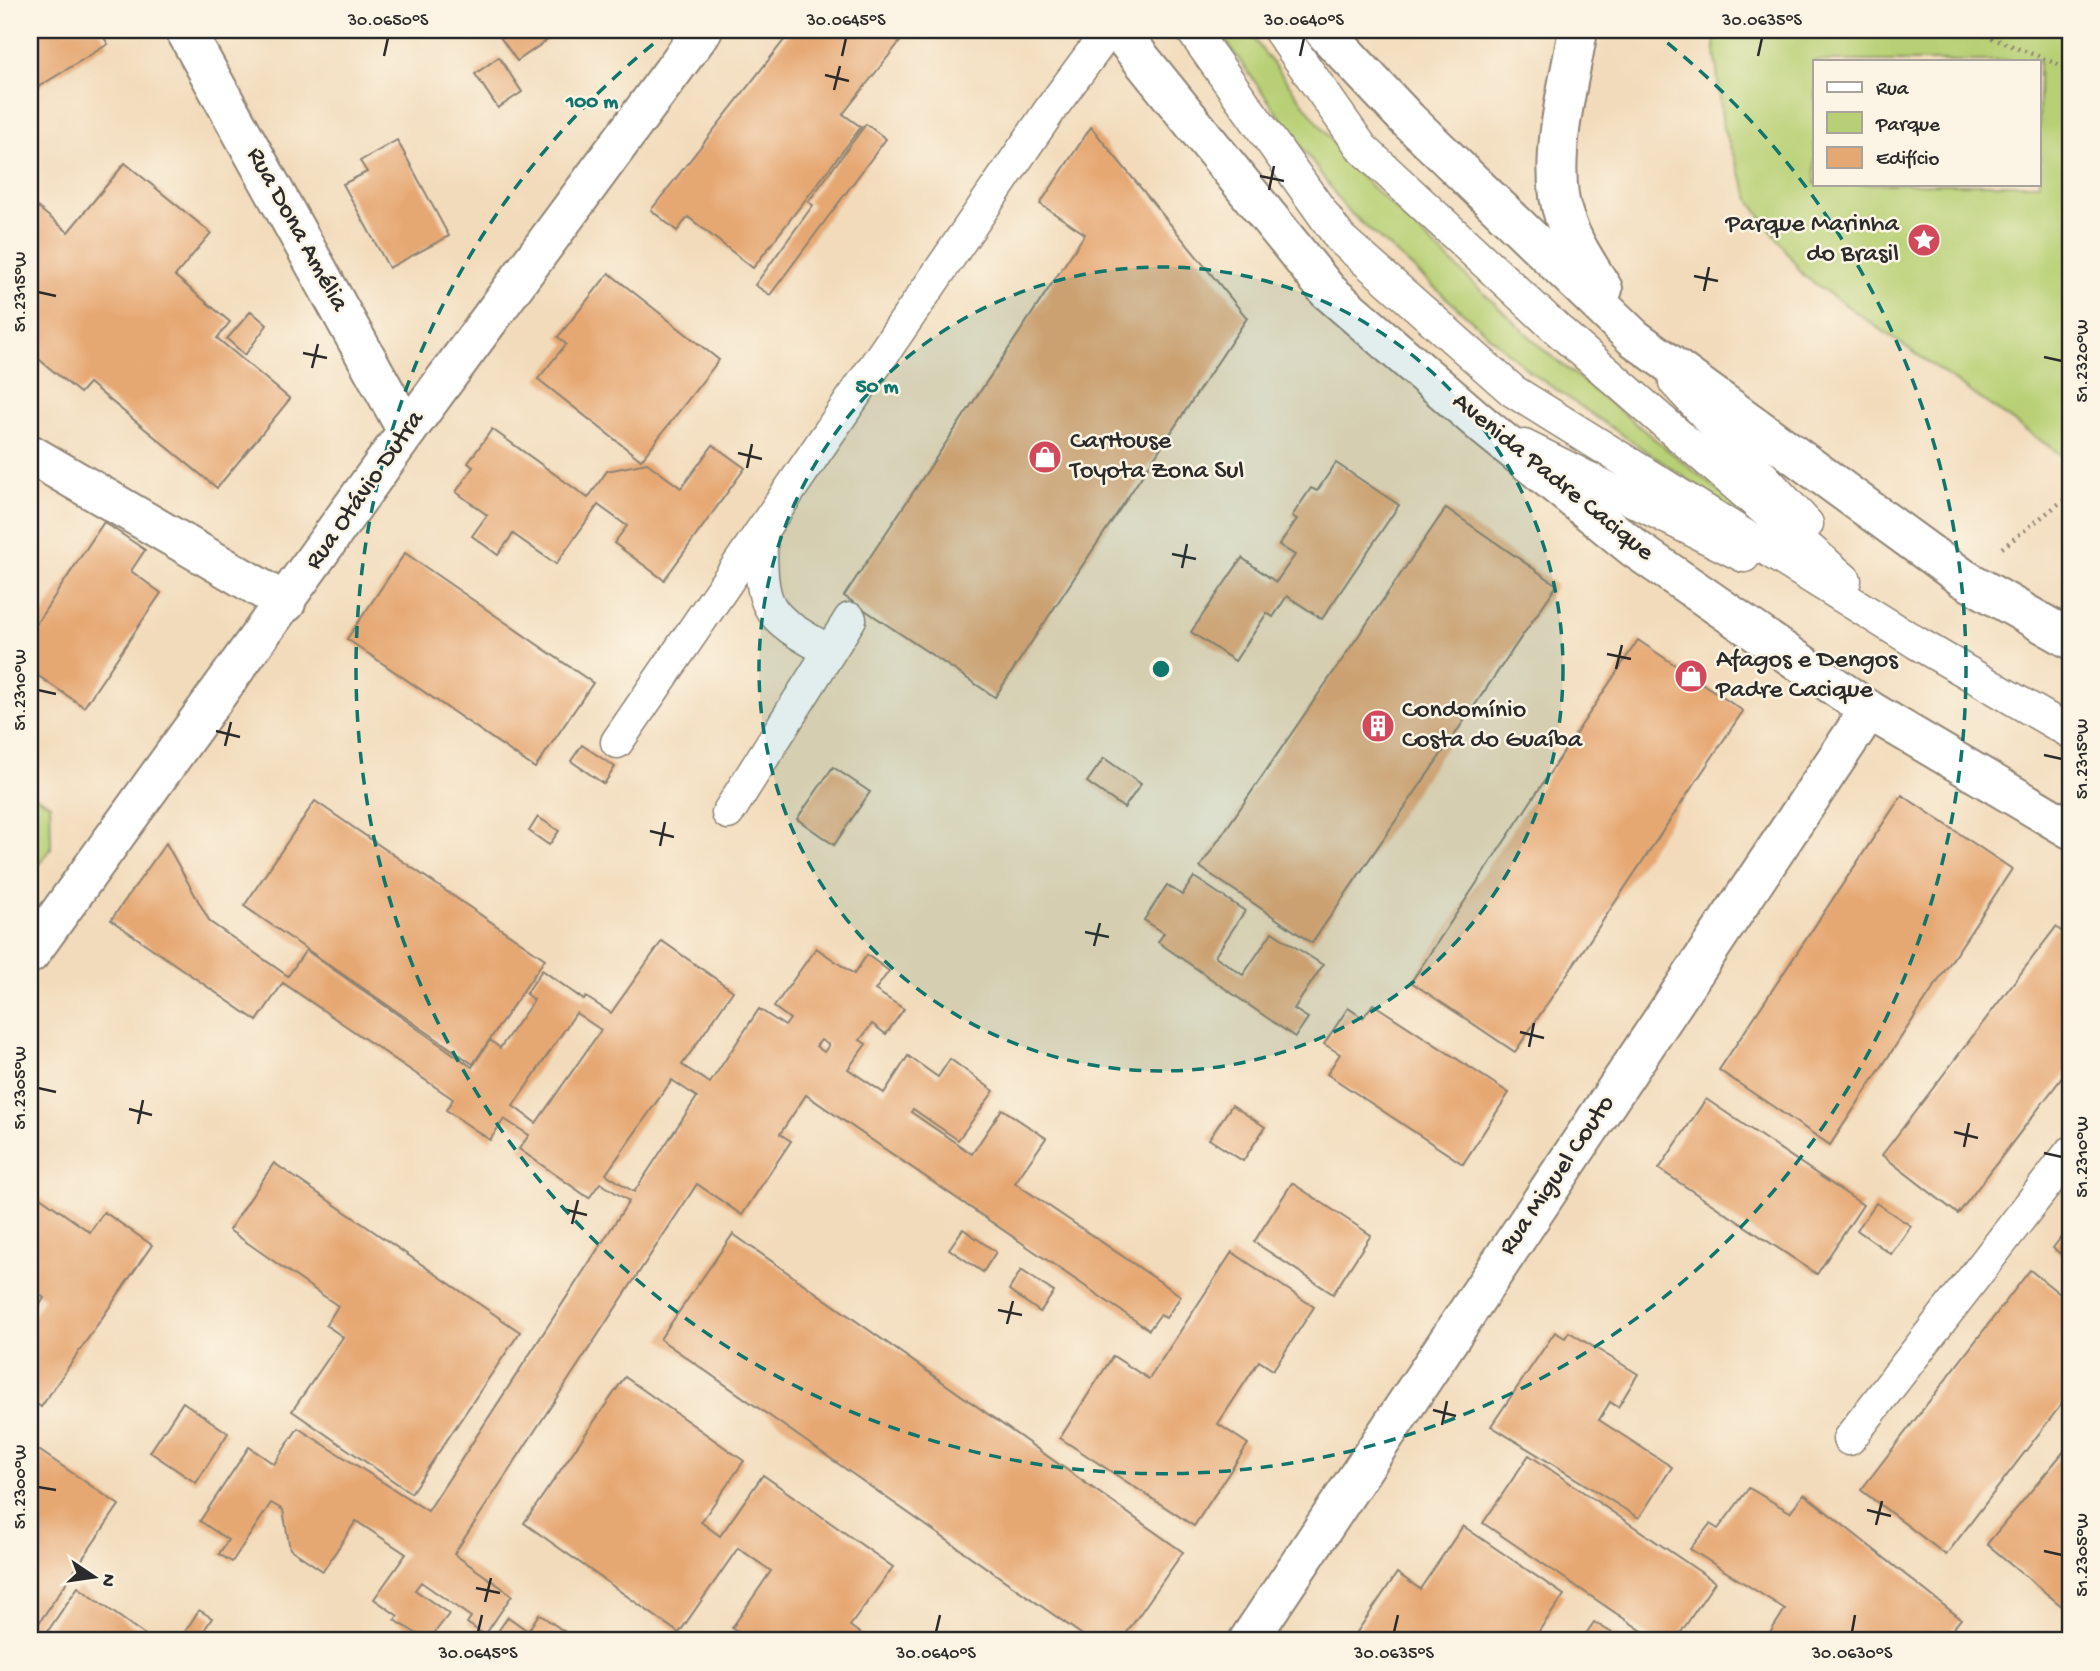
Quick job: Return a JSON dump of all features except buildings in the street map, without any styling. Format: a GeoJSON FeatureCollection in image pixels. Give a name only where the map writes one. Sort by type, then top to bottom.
{"type":"FeatureCollection","features":[{"type":"Feature","properties":{"kind":"street","name":"Rua Dona Amélia"},"geometry":{"type":"LineString","coordinates":[[186,30],[407,431]]}},
{"type":"Feature","properties":{"kind":"street","name":"Rua Otávio Dutra"},"geometry":{"type":"LineString","coordinates":[[30,954],[286,603],[407,431],[703,30]]}},
{"type":"Feature","properties":{"kind":"street","name":"Avenida Padre Cacique"},"geometry":{"type":"LineString","coordinates":[[1118,30],[1328,291],[1485,427],[1634,548],[1868,710],[2070,829]]}},
{"type":"Feature","properties":{"kind":"street"},"geometry":{"type":"LineString","coordinates":[[1323,30],[1408,120],[1634,338],[1963,578],[2070,639]]}},
{"type":"Feature","properties":{"kind":"street"},"geometry":{"type":"LineString","coordinates":[[1578,30],[1561,132],[1559,197],[1577,249],[1634,338]]}},
{"type":"Feature","properties":{"kind":"street"},"geometry":{"type":"LineString","coordinates":[[30,454],[286,603]]}},
{"type":"Feature","properties":{"kind":"street","name":"Rua Miguel Couto"},"geometry":{"type":"LineString","coordinates":[[1248,1641],[1868,710]]}},
{"type":"Feature","properties":{"kind":"lane"},"geometry":{"type":"LineString","coordinates":[[617,741],[1050,110],[1109,30]]}},
{"type":"Feature","properties":{"kind":"lane"},"geometry":{"type":"LineString","coordinates":[[1192,30],[1340,238],[1513,391],[1917,643],[2070,732]]}},
{"type":"Feature","properties":{"kind":"lane"},"geometry":{"type":"LineString","coordinates":[[1279,30],[1362,148],[1558,330],[1917,643]]}},
{"type":"Feature","properties":{"kind":"lane"},"geometry":{"type":"LineString","coordinates":[[1634,338],[1917,643]]}},
{"type":"Feature","properties":{"kind":"lane"},"geometry":{"type":"LineString","coordinates":[[1485,427],[1917,643]]}},
{"type":"Feature","properties":{"kind":"lane"},"geometry":{"type":"LineString","coordinates":[[761,532],[761,580],[771,613],[795,632],[829,651]]}},
{"type":"Feature","properties":{"kind":"lane"},"geometry":{"type":"LineString","coordinates":[[728,813],[850,619]]}},
{"type":"Feature","properties":{"kind":"lane"},"geometry":{"type":"LineString","coordinates":[[1849,1439],[2070,1153]]}},
{"type":"Feature","properties":{"kind":"path"},"geometry":{"type":"LineString","coordinates":[[1972,30],[2070,69]]}},
{"type":"Feature","properties":{"kind":"path"},"geometry":{"type":"LineString","coordinates":[[1963,578],[2070,495]]}},
{"type":"Feature","properties":{"kind":"green space"},"geometry":{"type":"Polygon","coordinates":[[[1218,30],[1247,30],[1356,172],[1544,350],[1801,557],[1529,371],[1346,209],[1218,30]]]}},
{"type":"Feature","properties":{"kind":"green space","name":"Parque Marinha do Brasil"},"geometry":{"type":"Polygon","coordinates":[[[1713,30],[2070,30],[2070,461],[1804,276],[1752,204],[1723,128],[1713,30]]]}},
{"type":"Feature","properties":{"kind":"green space"},"geometry":{"type":"Polygon","coordinates":[[[30,793],[50,804],[51,849],[30,876],[30,793]]]}},
{"type":"Feature","properties":{"kind":"place","name":"Parque Marinha do Brasil"},"geometry":{"type":"Point","coordinates":[1924,240]}},
{"type":"Feature","properties":{"kind":"place","name":"CarHouse Toyota Zona Sul"},"geometry":{"type":"Point","coordinates":[1045,457]}},
{"type":"Feature","properties":{"kind":"place","name":"Afagos e Dengos Padre Cacique"},"geometry":{"type":"Point","coordinates":[1691,676]}},
{"type":"Feature","properties":{"kind":"place","name":"Condomínio Costa do Guaíba"},"geometry":{"type":"Point","coordinates":[1378,726]}}]}
